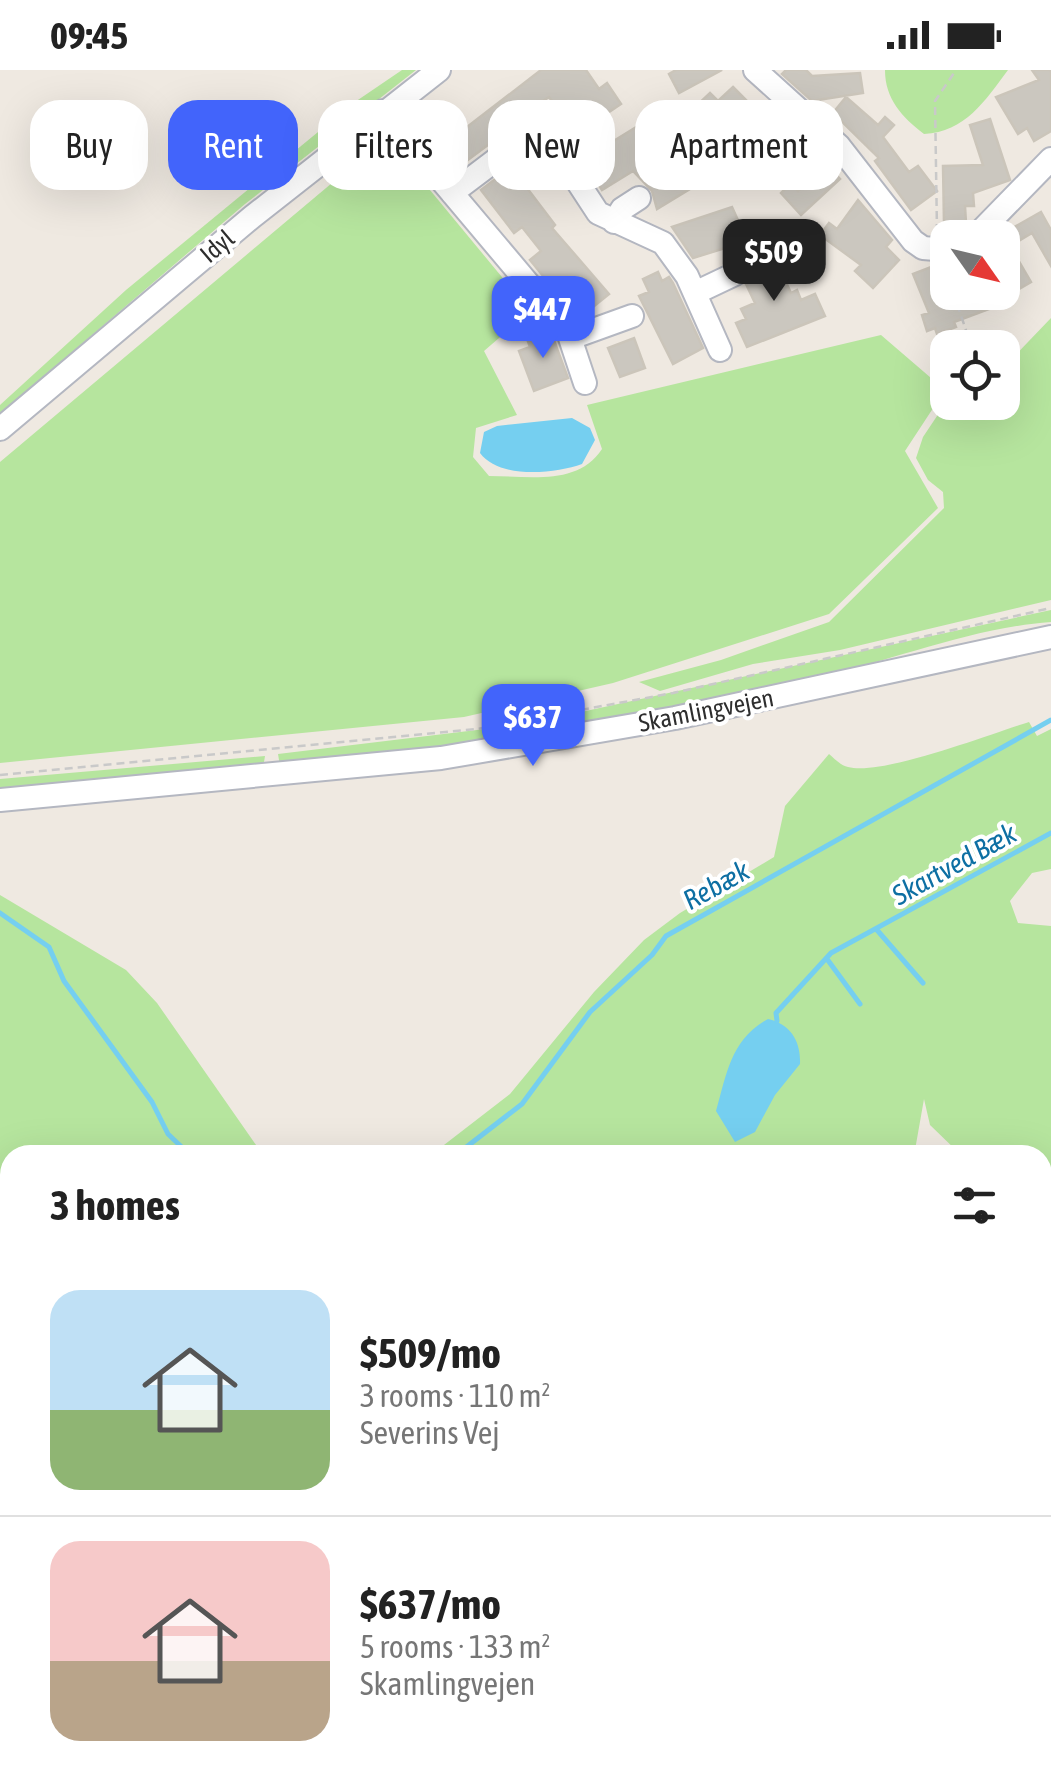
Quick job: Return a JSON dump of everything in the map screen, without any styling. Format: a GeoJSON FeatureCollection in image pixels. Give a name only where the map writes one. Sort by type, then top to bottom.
{"type":"FeatureCollection","features":[{"type":"Feature","properties":{"kind":"street","name":"Idyl"},"geometry":{"type":"LineString","coordinates":[[398,100],[439,70]]}},
{"type":"Feature","properties":{"kind":"street"},"geometry":{"type":"LineString","coordinates":[[755,70],[839,146],[913,241],[930,247]]}},
{"type":"Feature","properties":{"kind":"street"},"geometry":{"type":"LineString","coordinates":[[992,220],[1051,159]]}},
{"type":"Feature","properties":{"kind":"street","name":"Idyl"},"geometry":{"type":"LineString","coordinates":[[0,429],[318,165]]}},
{"type":"Feature","properties":{"kind":"street"},"geometry":{"type":"LineString","coordinates":[[452,193],[488,166]]}},
{"type":"Feature","properties":{"kind":"street"},"geometry":{"type":"LineString","coordinates":[[449,190],[548,307],[564,317],[585,383]]}},
{"type":"Feature","properties":{"kind":"street"},"geometry":{"type":"LineString","coordinates":[[583,190],[598,213],[664,243],[694,293],[720,350]]}},
{"type":"Feature","properties":{"kind":"street"},"geometry":{"type":"LineString","coordinates":[[614,222],[622,209],[639,198]]}},
{"type":"Feature","properties":{"kind":"street"},"geometry":{"type":"LineString","coordinates":[[694,293],[736,274]]}},
{"type":"Feature","properties":{"kind":"street"},"geometry":{"type":"LineString","coordinates":[[571,338],[632,316]]}},
{"type":"Feature","properties":{"kind":"street","name":"Skamlingvejen"},"geometry":{"type":"LineString","coordinates":[[0,800],[441,758],[675,718],[1051,637]]}},
{"type":"Feature","properties":{"kind":"path"},"geometry":{"type":"LineString","coordinates":[[941,220],[935,101],[956,70]]}},
{"type":"Feature","properties":{"kind":"path"},"geometry":{"type":"LineString","coordinates":[[0,775],[477,729],[674,692],[1051,608]]}},
{"type":"Feature","properties":{"kind":"green space"},"geometry":{"type":"Polygon","coordinates":[[[402,70],[416,70],[378,100],[358,100],[402,70]]]}},
{"type":"Feature","properties":{"kind":"green space"},"geometry":{"type":"Polygon","coordinates":[[[885,70],[1008,70],[963,121],[924,134],[896,106],[885,70]]]}},
{"type":"Feature","properties":{"kind":"green space"},"geometry":{"type":"Polygon","coordinates":[[[318,132],[318,147],[298,162],[298,148],[318,132]]]}},
{"type":"Feature","properties":{"kind":"green space"},"geometry":{"type":"Polygon","coordinates":[[[248,190],[263,190],[0,414],[0,405],[126,290],[248,190]]]}},
{"type":"Feature","properties":{"kind":"green space"},"geometry":{"type":"Polygon","coordinates":[[[324,190],[430,190],[530,311],[484,351],[517,415],[476,428],[473,457],[489,476],[567,474],[592,461],[602,449],[587,405],[881,335],[930,377],[930,413],[905,451],[938,508],[829,614],[613,683],[464,717],[0,763],[0,462],[324,190]]]}},
{"type":"Feature","properties":{"kind":"green space"},"geometry":{"type":"Polygon","coordinates":[[[1051,318],[1051,600],[840,650],[753,664],[660,691],[639,682],[721,660],[829,622],[944,508],[943,492],[928,480],[916,458],[934,420],[1020,420],[1020,350],[1051,318]]]}},
{"type":"Feature","properties":{"kind":"green space"},"geometry":{"type":"Polygon","coordinates":[[[1051,610],[1051,622],[991,631],[844,671],[642,715],[470,746],[280,766],[278,754],[526,724],[1051,610]]]}},
{"type":"Feature","properties":{"kind":"green space"},"geometry":{"type":"Polygon","coordinates":[[[1029,722],[1037,736],[1051,729],[1051,869],[1032,873],[1010,901],[1018,923],[1051,926],[1051,1145],[951,1145],[930,1125],[924,1099],[916,1145],[444,1145],[510,1094],[594,992],[644,940],[680,913],[774,857],[785,806],[829,754],[840,764],[864,768],[937,752],[1029,722]]]}},
{"type":"Feature","properties":{"kind":"green space"},"geometry":{"type":"Polygon","coordinates":[[[265,756],[264,762],[254,768],[0,791],[0,779],[265,756]]]}},
{"type":"Feature","properties":{"kind":"green space"},"geometry":{"type":"Polygon","coordinates":[[[0,895],[126,970],[157,1003],[256,1145],[0,1145],[0,895]]]}},
{"type":"Feature","properties":{"kind":"water"},"geometry":{"type":"Polygon","coordinates":[[[572,418],[590,428],[595,440],[582,464],[542,472],[513,471],[480,453],[484,432],[497,426],[572,418]]]}},
{"type":"Feature","properties":{"kind":"water"},"geometry":{"type":"Polygon","coordinates":[[[768,1019],[783,1025],[793,1035],[800,1064],[775,1095],[755,1132],[735,1142],[716,1111],[738,1047],[768,1019]]]}},
{"type":"Feature","properties":{"kind":"building"},"geometry":{"type":"Polygon","coordinates":[[[541,70],[586,70],[599,89],[607,83],[621,104],[615,108],[615,100],[549,97],[502,100],[541,70]]]}},
{"type":"Feature","properties":{"kind":"building"},"geometry":{"type":"Polygon","coordinates":[[[676,70],[722,70],[679,93],[669,74],[676,70]]]}},
{"type":"Feature","properties":{"kind":"building"},"geometry":{"type":"Polygon","coordinates":[[[786,70],[806,70],[812,76],[860,73],[863,93],[811,100],[782,74],[786,70]]]}},
{"type":"Feature","properties":{"kind":"building"},"geometry":{"type":"Polygon","coordinates":[[[1032,70],[1051,70],[1051,131],[1034,141],[1027,128],[1018,134],[996,97],[1039,80],[1032,70]]]}},
{"type":"Feature","properties":{"kind":"building"},"geometry":{"type":"Polygon","coordinates":[[[733,87],[746,100],[719,100],[733,87]]]}},
{"type":"Feature","properties":{"kind":"building"},"geometry":{"type":"Polygon","coordinates":[[[846,97],[878,125],[885,117],[894,125],[883,137],[909,172],[918,166],[937,191],[911,210],[875,161],[879,158],[843,123],[846,97]]]}},
{"type":"Feature","properties":{"kind":"building"},"geometry":{"type":"Polygon","coordinates":[[[488,111],[488,145],[468,160],[468,126],[488,111]]]}},
{"type":"Feature","properties":{"kind":"building"},"geometry":{"type":"Polygon","coordinates":[[[990,119],[1010,180],[973,193],[974,206],[965,206],[966,220],[944,220],[943,166],[983,165],[970,125],[990,119]]]}},
{"type":"Feature","properties":{"kind":"building"},"geometry":{"type":"Polygon","coordinates":[[[635,128],[635,173],[615,182],[615,140],[635,128]]]}},
{"type":"Feature","properties":{"kind":"building"},"geometry":{"type":"Polygon","coordinates":[[[488,185],[488,190],[528,190],[555,225],[552,228],[609,294],[588,311],[576,295],[568,302],[558,294],[530,260],[541,251],[522,227],[514,233],[481,190],[488,185]]]}},
{"type":"Feature","properties":{"kind":"building"},"geometry":{"type":"Polygon","coordinates":[[[651,190],[688,190],[657,209],[651,190]]]}},
{"type":"Feature","properties":{"kind":"building"},"geometry":{"type":"Polygon","coordinates":[[[828,190],[801,215],[781,193],[828,190]]]}},
{"type":"Feature","properties":{"kind":"building"},"geometry":{"type":"Polygon","coordinates":[[[858,200],[892,240],[886,247],[899,260],[873,288],[855,271],[861,265],[820,235],[829,223],[837,229],[858,200]]]}},
{"type":"Feature","properties":{"kind":"building"},"geometry":{"type":"Polygon","coordinates":[[[732,207],[742,229],[730,234],[735,245],[693,258],[672,227],[732,207]]]}},
{"type":"Feature","properties":{"kind":"building"},"geometry":{"type":"Polygon","coordinates":[[[1041,212],[1051,230],[1051,266],[1032,233],[1020,240],[1020,224],[1041,212]]]}},
{"type":"Feature","properties":{"kind":"building"},"geometry":{"type":"Polygon","coordinates":[[[772,252],[791,293],[797,290],[801,300],[815,294],[825,316],[747,347],[736,323],[746,319],[741,309],[755,303],[746,284],[750,274],[746,265],[772,252]]]}},
{"type":"Feature","properties":{"kind":"building"},"geometry":{"type":"Polygon","coordinates":[[[1020,263],[1031,282],[1020,288],[1020,263]]]}},
{"type":"Feature","properties":{"kind":"building"},"geometry":{"type":"Polygon","coordinates":[[[930,268],[930,310],[986,310],[954,322],[956,327],[948,330],[927,331],[922,315],[929,313],[913,274],[930,268]]]}},
{"type":"Feature","properties":{"kind":"building"},"geometry":{"type":"Polygon","coordinates":[[[658,272],[662,281],[669,277],[673,283],[703,348],[673,364],[639,296],[649,292],[643,279],[658,272]]]}},
{"type":"Feature","properties":{"kind":"building"},"geometry":{"type":"Polygon","coordinates":[[[540,328],[544,338],[552,335],[568,378],[534,391],[519,351],[530,347],[525,333],[540,328]]]}},
{"type":"Feature","properties":{"kind":"building"},"geometry":{"type":"Polygon","coordinates":[[[634,338],[645,368],[620,377],[608,348],[634,338]]]}},
{"type":"Feature","properties":{"kind":"waterway","name":"Rebæk"},"geometry":{"type":"LineString","coordinates":[[469,1145],[522,1104],[590,1012],[652,955],[666,936],[1051,720]]}},
{"type":"Feature","properties":{"kind":"waterway","name":"Skartved Bæk"},"geometry":{"type":"LineString","coordinates":[[777,1021],[776,1013],[831,953],[1051,833]]}},
{"type":"Feature","properties":{"kind":"waterway","name":"Rebæk"},"geometry":{"type":"LineString","coordinates":[[0,913],[49,947],[64,981],[152,1102],[168,1134],[180,1145]]}},
{"type":"Feature","properties":{"kind":"waterway"},"geometry":{"type":"LineString","coordinates":[[877,930],[923,983]]}},
{"type":"Feature","properties":{"kind":"waterway"},"geometry":{"type":"LineString","coordinates":[[827,959],[860,1004]]}}]}
